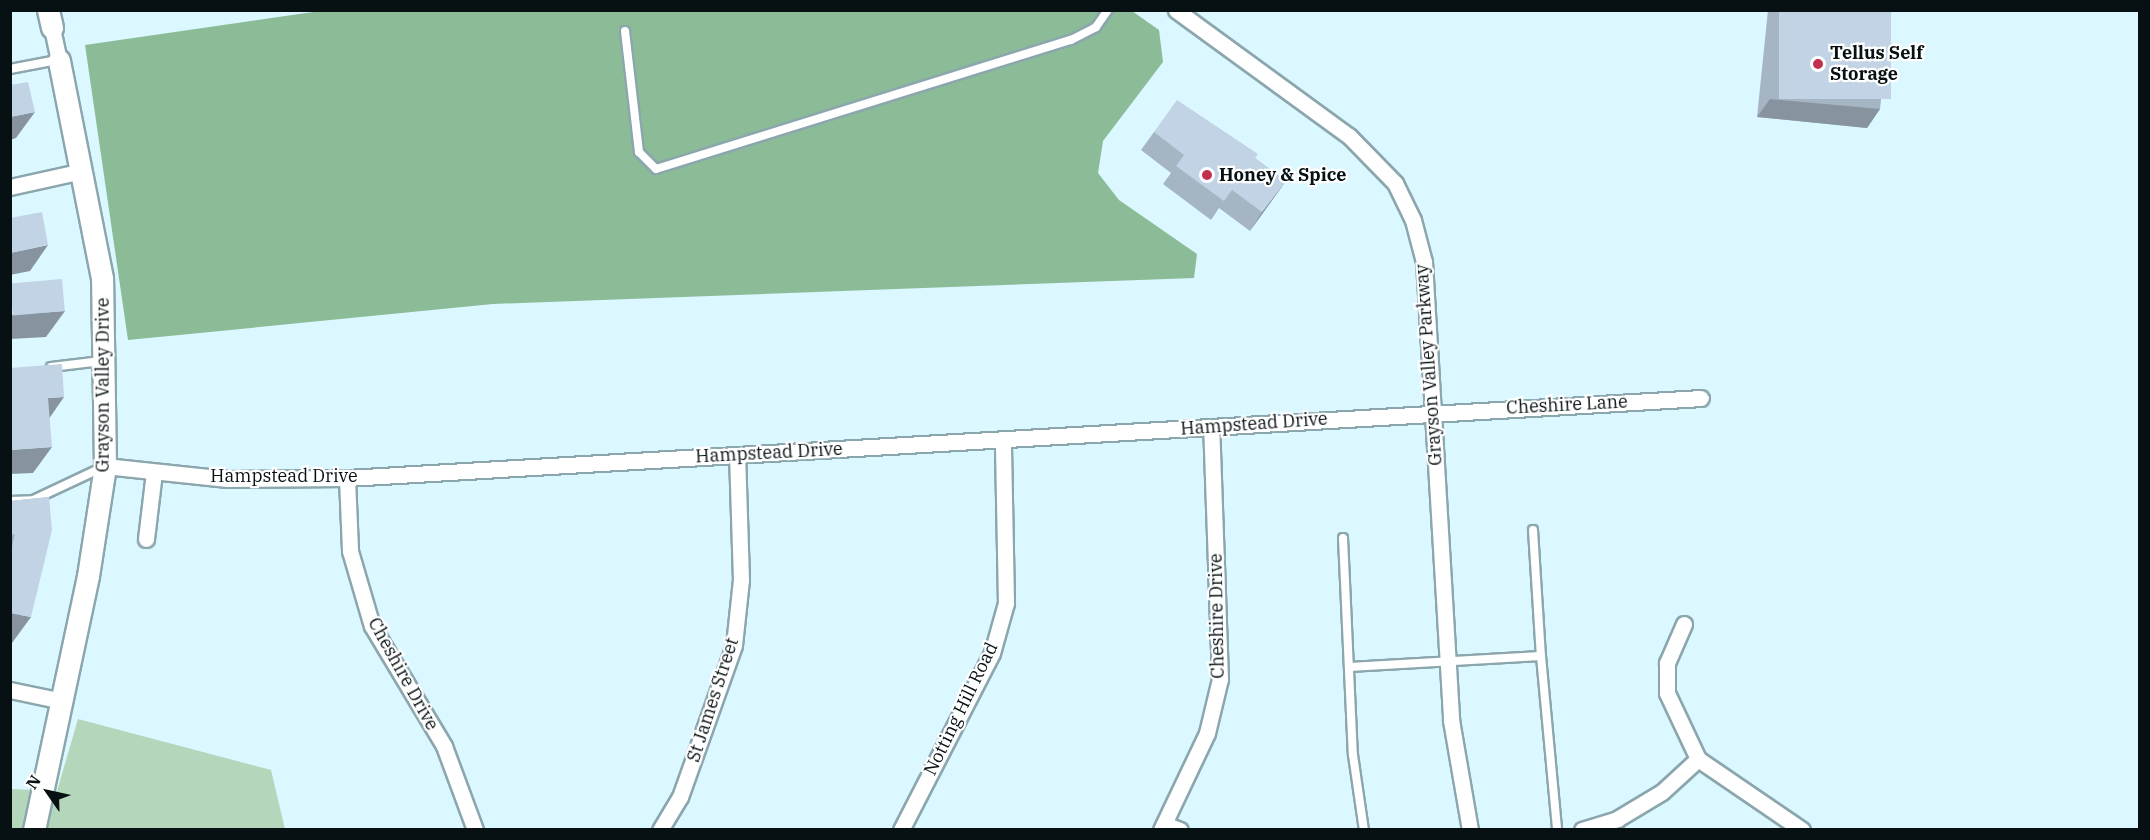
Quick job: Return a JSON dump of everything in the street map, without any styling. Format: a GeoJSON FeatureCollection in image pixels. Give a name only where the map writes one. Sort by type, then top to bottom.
{"type":"FeatureCollection","features":[{"type":"Feature","properties":{"kind":"street","name":"Grayson Valley Parkway"},"geometry":{"type":"LineString","coordinates":[[1176,10],[1349,136],[1395,183],[1424,262],[1451,720],[1470,830]]}},
{"type":"Feature","properties":{"kind":"street","name":"Grayson Valley Drive"},"geometry":{"type":"LineString","coordinates":[[34,830],[62,701],[105,466],[107,361],[102,278],[50,19]]}},
{"type":"Feature","properties":{"kind":"street"},"geometry":{"type":"LineString","coordinates":[[10,187],[82,171]]}},
{"type":"Feature","properties":{"kind":"street","name":"Cheshire Lane"},"geometry":{"type":"LineString","coordinates":[[1433,411],[1701,398]]}},
{"type":"Feature","properties":{"kind":"street","name":"Hampstead Drive"},"geometry":{"type":"LineString","coordinates":[[105,466],[227,479],[347,478],[1003,441],[1433,411]]}},
{"type":"Feature","properties":{"kind":"street","name":"Cheshire Drive"},"geometry":{"type":"LineString","coordinates":[[1162,826],[1207,733],[1220,679],[1211,427]]}},
{"type":"Feature","properties":{"kind":"street","name":"Notting Hill Road"},"geometry":{"type":"LineString","coordinates":[[901,830],[992,653],[1006,603],[1003,441]]}},
{"type":"Feature","properties":{"kind":"street","name":"St James Street"},"geometry":{"type":"LineString","coordinates":[[660,830],[680,797],[734,645],[741,580],[737,455]]}},
{"type":"Feature","properties":{"kind":"street"},"geometry":{"type":"LineString","coordinates":[[146,539],[154,472]]}},
{"type":"Feature","properties":{"kind":"street","name":"Cheshire Drive"},"geometry":{"type":"LineString","coordinates":[[347,478],[350,551],[372,626],[444,747],[476,830]]}},
{"type":"Feature","properties":{"kind":"street"},"geometry":{"type":"LineString","coordinates":[[1684,624],[1667,663],[1667,693],[1698,759],[1802,830]]}},
{"type":"Feature","properties":{"kind":"street"},"geometry":{"type":"LineString","coordinates":[[10,690],[62,701]]}},
{"type":"Feature","properties":{"kind":"street"},"geometry":{"type":"LineString","coordinates":[[1582,830],[1626,814],[1662,792],[1698,759]]}},
{"type":"Feature","properties":{"kind":"street"},"geometry":{"type":"LineString","coordinates":[[1162,826],[1180,830]]}},
{"type":"Feature","properties":{"kind":"lane"},"geometry":{"type":"LineString","coordinates":[[626,31],[639,152],[656,169],[1071,40],[1096,27],[1108,10]]}},
{"type":"Feature","properties":{"kind":"lane"},"geometry":{"type":"LineString","coordinates":[[10,69],[59,60]]}},
{"type":"Feature","properties":{"kind":"lane"},"geometry":{"type":"LineString","coordinates":[[35,369],[107,361]]}},
{"type":"Feature","properties":{"kind":"lane"},"geometry":{"type":"LineString","coordinates":[[10,501],[33,500],[105,466]]}},
{"type":"Feature","properties":{"kind":"lane"},"geometry":{"type":"LineString","coordinates":[[1533,530],[1557,830]]}},
{"type":"Feature","properties":{"kind":"lane"},"geometry":{"type":"LineString","coordinates":[[1343,538],[1357,806],[1364,830]]}},
{"type":"Feature","properties":{"kind":"lane"},"geometry":{"type":"LineString","coordinates":[[1349,667],[1542,656]]}},
{"type":"Feature","properties":{"kind":"green space"},"geometry":{"type":"Polygon","coordinates":[[[327,10],[1132,11],[1159,30],[1163,62],[1103,141],[1098,173],[1119,200],[1197,254],[1194,278],[493,304],[128,340],[85,45],[327,10]]]}},
{"type":"Feature","properties":{"kind":"green space"},"geometry":{"type":"Polygon","coordinates":[[[78,719],[271,770],[285,829],[11,830],[11,789],[57,791],[78,719]]]}},
{"type":"Feature","properties":{"kind":"building","name":"Tellus Self Storage"},"geometry":{"type":"Polygon","coordinates":[[[1779,10],[1891,10],[1891,99],[1779,99],[1779,10]]]}},
{"type":"Feature","properties":{"kind":"building"},"geometry":{"type":"Polygon","coordinates":[[[28,82],[35,112],[10,117],[10,85],[28,82]]]}},
{"type":"Feature","properties":{"kind":"building"},"geometry":{"type":"Polygon","coordinates":[[[1177,100],[1258,154],[1255,158],[1286,181],[1262,212],[1232,190],[1224,201],[1176,166],[1184,155],[1154,132],[1177,100]]]}},
{"type":"Feature","properties":{"kind":"building"},"geometry":{"type":"Polygon","coordinates":[[[42,212],[48,245],[10,253],[10,218],[42,212]]]}},
{"type":"Feature","properties":{"kind":"building"},"geometry":{"type":"Polygon","coordinates":[[[62,279],[65,311],[13,315],[10,284],[62,279]]]}},
{"type":"Feature","properties":{"kind":"building"},"geometry":{"type":"Polygon","coordinates":[[[62,364],[64,397],[48,398],[52,447],[10,450],[10,368],[62,364]]]}},
{"type":"Feature","properties":{"kind":"building"},"geometry":{"type":"Polygon","coordinates":[[[49,497],[52,530],[31,617],[10,613],[10,555],[15,534],[10,535],[10,501],[49,497]]]}},
{"type":"Feature","properties":{"kind":"place","name":"Tellus Self Storage"},"geometry":{"type":"Point","coordinates":[1818,64]}},
{"type":"Feature","properties":{"kind":"place","name":"Honey & Spice"},"geometry":{"type":"Point","coordinates":[1207,175]}}]}
